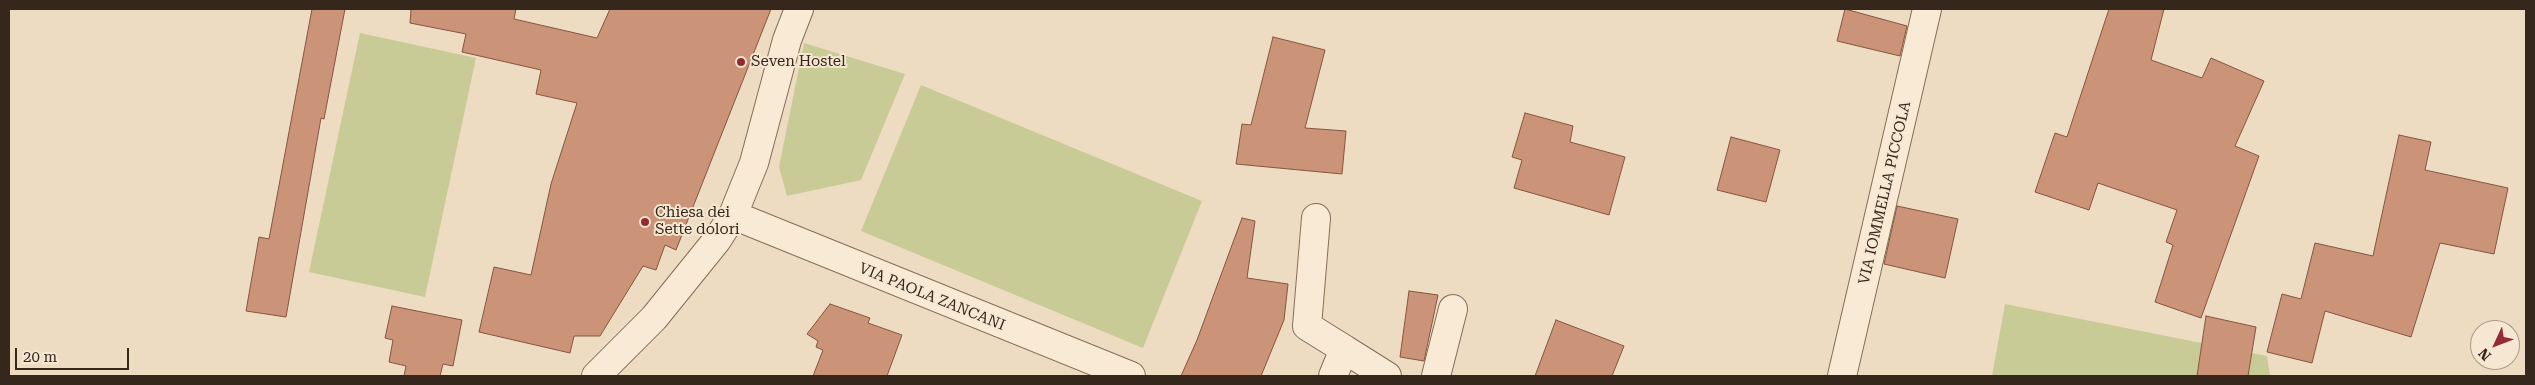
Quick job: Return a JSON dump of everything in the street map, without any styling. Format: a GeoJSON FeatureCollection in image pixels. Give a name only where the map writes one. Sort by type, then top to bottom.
{"type":"FeatureCollection","features":[{"type":"Feature","properties":{"kind":"street"},"geometry":{"type":"LineString","coordinates":[[596,376],[654,318],[718,240],[734,215],[754,163],[787,40],[799,9]]}},
{"type":"Feature","properties":{"kind":"street","name":"VIA IOMMELLA PICCOLA"},"geometry":{"type":"LineString","coordinates":[[1842,376],[1927,9]]}},
{"type":"Feature","properties":{"kind":"street","name":"VIA PAOLA ZANCANI"},"geometry":{"type":"LineString","coordinates":[[734,215],[1131,376]]}},
{"type":"Feature","properties":{"kind":"street"},"geometry":{"type":"LineString","coordinates":[[1316,218],[1307,326],[1387,376]]}},
{"type":"Feature","properties":{"kind":"street"},"geometry":{"type":"LineString","coordinates":[[1436,376],[1453,309]]}},
{"type":"Feature","properties":{"kind":"street"},"geometry":{"type":"LineString","coordinates":[[1332,376],[1344,349]]}},
{"type":"Feature","properties":{"kind":"green space"},"geometry":{"type":"Polygon","coordinates":[[[360,33],[476,58],[425,297],[309,272],[360,33]]]}},
{"type":"Feature","properties":{"kind":"green space"},"geometry":{"type":"Polygon","coordinates":[[[804,43],[905,74],[861,180],[787,196],[779,167],[804,43]]]}},
{"type":"Feature","properties":{"kind":"green space"},"geometry":{"type":"Polygon","coordinates":[[[921,85],[1202,201],[1143,348],[861,231],[921,85]]]}},
{"type":"Feature","properties":{"kind":"green space"},"geometry":{"type":"Polygon","coordinates":[[[2005,304],[2267,356],[2270,376],[1992,376],[2005,304]]]}},
{"type":"Feature","properties":{"kind":"building"},"geometry":{"type":"Polygon","coordinates":[[[312,9],[345,9],[324,119],[321,118],[286,317],[246,311],[259,237],[269,239],[312,9]]]}},
{"type":"Feature","properties":{"kind":"building"},"geometry":{"type":"Polygon","coordinates":[[[411,9],[516,9],[514,19],[597,38],[610,9],[771,9],[676,250],[665,245],[656,270],[643,266],[600,336],[574,336],[570,353],[479,332],[494,267],[531,275],[551,184],[577,103],[536,94],[541,70],[462,52],[466,34],[410,23],[411,9]]]}},
{"type":"Feature","properties":{"kind":"building"},"geometry":{"type":"Polygon","coordinates":[[[1845,9],[1907,26],[1900,56],[1837,41],[1845,9]]]}},
{"type":"Feature","properties":{"kind":"building"},"geometry":{"type":"Polygon","coordinates":[[[2109,9],[2164,9],[2151,60],[2202,78],[2211,58],[2264,81],[2235,146],[2259,156],[2201,318],[2155,302],[2173,245],[2166,242],[2177,210],[2098,183],[2089,210],[2035,192],[2055,133],[2067,137],[2109,9]]]}},
{"type":"Feature","properties":{"kind":"building"},"geometry":{"type":"Polygon","coordinates":[[[1273,37],[1325,50],[1305,128],[1346,131],[1342,174],[1236,164],[1242,124],[1251,125],[1273,37]]]}},
{"type":"Feature","properties":{"kind":"building"},"geometry":{"type":"Polygon","coordinates":[[[1525,113],[1573,126],[1570,142],[1625,157],[1609,215],[1514,188],[1522,160],[1512,157],[1525,113]]]}},
{"type":"Feature","properties":{"kind":"building"},"geometry":{"type":"Polygon","coordinates":[[[2399,135],[2431,142],[2425,170],[2508,188],[2494,254],[2440,243],[2411,337],[2325,311],[2312,363],[2267,352],[2282,294],[2301,299],[2315,243],[2373,256],[2399,135]]]}},
{"type":"Feature","properties":{"kind":"building"},"geometry":{"type":"Polygon","coordinates":[[[1731,137],[1780,150],[1766,202],[1717,190],[1731,137]]]}},
{"type":"Feature","properties":{"kind":"building"},"geometry":{"type":"Polygon","coordinates":[[[1897,206],[1958,219],[1945,278],[1884,264],[1897,206]]]}},
{"type":"Feature","properties":{"kind":"building"},"geometry":{"type":"Polygon","coordinates":[[[1242,218],[1255,221],[1247,278],[1288,284],[1284,320],[1261,376],[1181,376],[1197,340],[1242,218]]]}},
{"type":"Feature","properties":{"kind":"building"},"geometry":{"type":"Polygon","coordinates":[[[1409,291],[1438,295],[1424,361],[1400,357],[1409,291]]]}},
{"type":"Feature","properties":{"kind":"building"},"geometry":{"type":"Polygon","coordinates":[[[830,304],[870,318],[868,323],[902,335],[887,376],[813,376],[823,350],[816,347],[818,341],[807,334],[830,304]]]}},
{"type":"Feature","properties":{"kind":"building"},"geometry":{"type":"Polygon","coordinates":[[[392,306],[462,320],[453,366],[443,364],[440,376],[404,376],[406,366],[389,362],[393,340],[385,338],[392,306]]]}},
{"type":"Feature","properties":{"kind":"building"},"geometry":{"type":"Polygon","coordinates":[[[2206,316],[2256,327],[2248,376],[2197,376],[2206,316]]]}},
{"type":"Feature","properties":{"kind":"building"},"geometry":{"type":"Polygon","coordinates":[[[1556,320],[1624,346],[1612,376],[1535,376],[1556,320]]]}},
{"type":"Feature","properties":{"kind":"place","name":"Seven Hostel"},"geometry":{"type":"Point","coordinates":[741,62]}},
{"type":"Feature","properties":{"kind":"place","name":"Chiesa dei Sette dolori"},"geometry":{"type":"Point","coordinates":[645,222]}}]}
